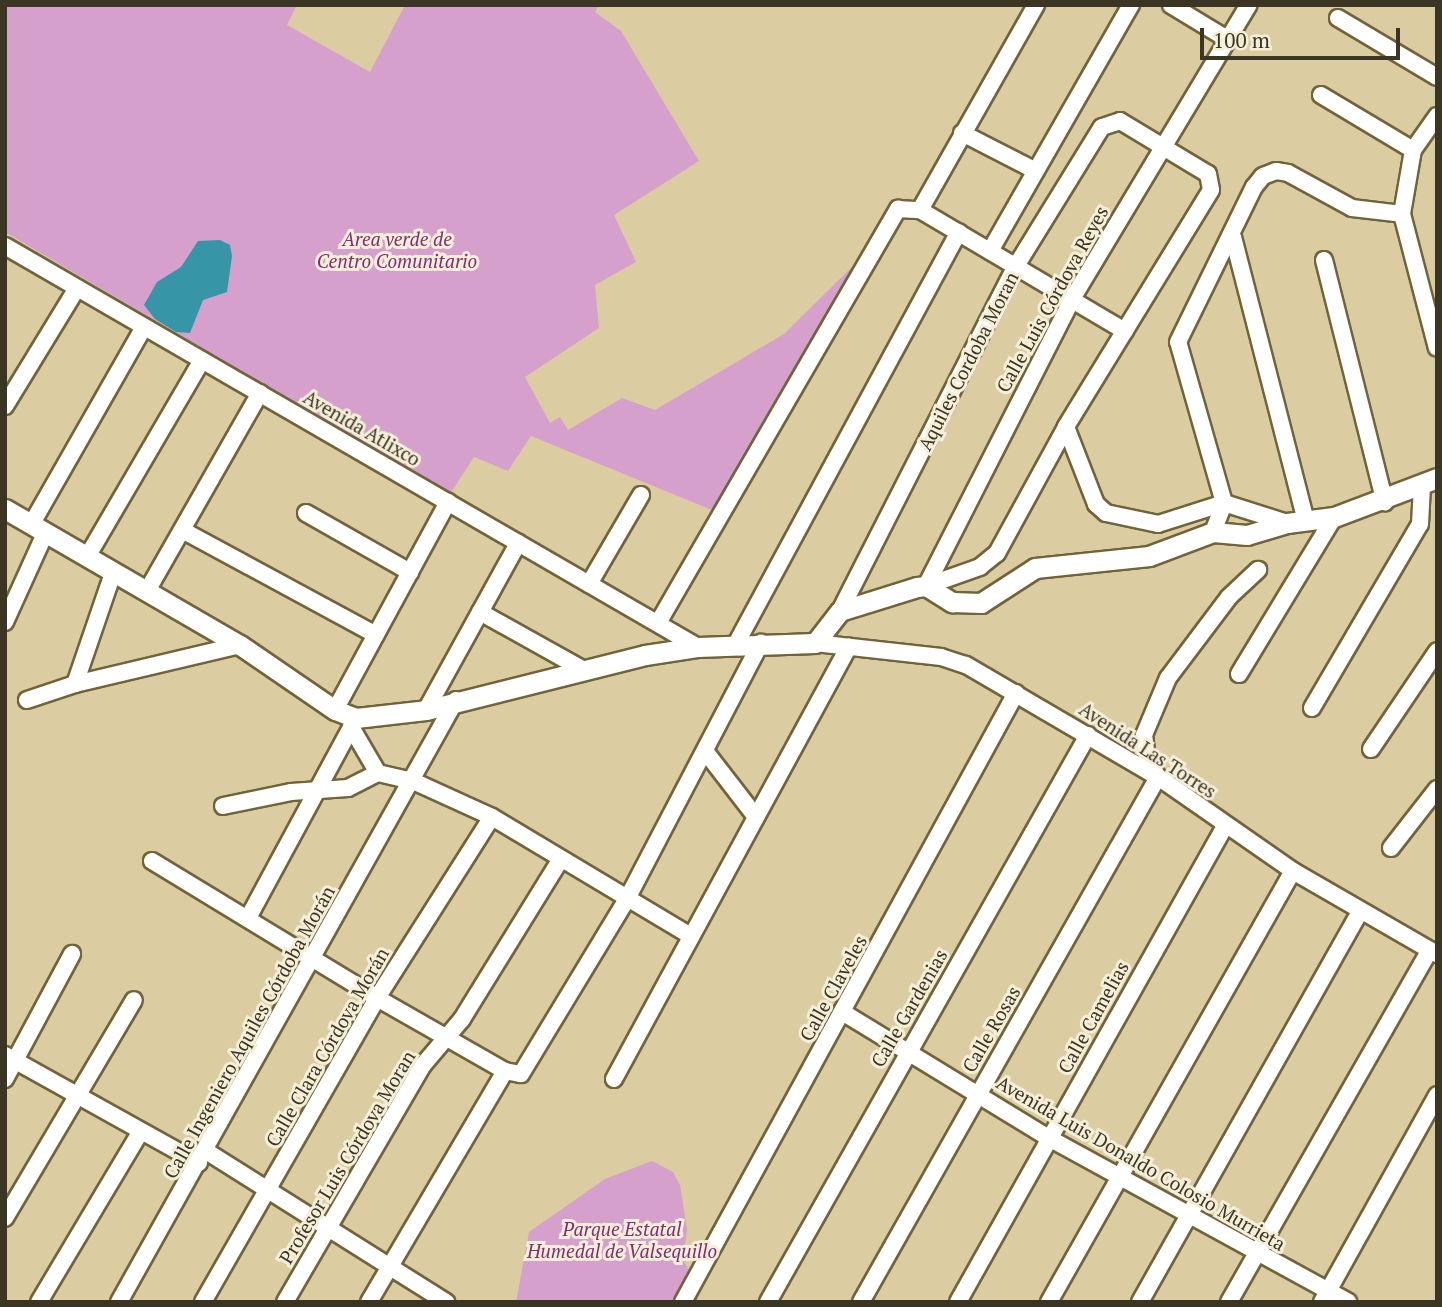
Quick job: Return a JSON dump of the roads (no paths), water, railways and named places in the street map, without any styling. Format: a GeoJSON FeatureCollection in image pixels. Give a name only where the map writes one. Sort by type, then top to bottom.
{"type":"FeatureCollection","features":[{"type":"Feature","properties":{"kind":"street"},"geometry":{"type":"LineString","coordinates":[[920,210],[1036,5]]}},
{"type":"Feature","properties":{"kind":"street"},"geometry":{"type":"LineString","coordinates":[[990,251],[1131,5]]}},
{"type":"Feature","properties":{"kind":"street"},"geometry":{"type":"LineString","coordinates":[[1171,5],[1227,39]]}},
{"type":"Feature","properties":{"kind":"street","name":"Calle Luis Córdova Reyes"},"geometry":{"type":"LineString","coordinates":[[926,586],[1072,299],[1249,5]]}},
{"type":"Feature","properties":{"kind":"street"},"geometry":{"type":"LineString","coordinates":[[1338,18],[1437,77]]}},
{"type":"Feature","properties":{"kind":"street"},"geometry":{"type":"LineString","coordinates":[[1321,96],[1413,150]]}},
{"type":"Feature","properties":{"kind":"street"},"geometry":{"type":"LineString","coordinates":[[1437,116],[1430,137],[1413,150],[1402,214],[1437,348]]}},
{"type":"Feature","properties":{"kind":"street","name":"Aquiles Cordoba Moran"},"geometry":{"type":"LineString","coordinates":[[815,643],[840,611],[1016,266],[1102,127],[1111,121],[1120,121],[1162,147]]}},
{"type":"Feature","properties":{"kind":"street"},"geometry":{"type":"LineString","coordinates":[[962,133],[1036,171]]}},
{"type":"Feature","properties":{"kind":"street"},"geometry":{"type":"LineString","coordinates":[[840,611],[926,586],[991,561],[1066,427],[1211,190],[1208,174],[1162,147]]}},
{"type":"Feature","properties":{"kind":"street"},"geometry":{"type":"LineString","coordinates":[[1213,531],[1224,503],[1178,342],[1233,237],[1254,187],[1263,176],[1276,171],[1288,173],[1352,208],[1402,214]]}},
{"type":"Feature","properties":{"kind":"street"},"geometry":{"type":"LineString","coordinates":[[658,623],[898,209],[920,210],[1125,331]]}},
{"type":"Feature","properties":{"kind":"street"},"geometry":{"type":"LineString","coordinates":[[736,644],[959,232]]}},
{"type":"Feature","properties":{"kind":"street"},"geometry":{"type":"LineString","coordinates":[[1233,237],[1296,522]]}},
{"type":"Feature","properties":{"kind":"street","name":"Avenida Atlixco"},"geometry":{"type":"LineString","coordinates":[[6,249],[698,647]]}},
{"type":"Feature","properties":{"kind":"street"},"geometry":{"type":"LineString","coordinates":[[1324,260],[1385,502]]}},
{"type":"Feature","properties":{"kind":"street"},"geometry":{"type":"LineString","coordinates":[[5,406],[77,288]]}},
{"type":"Feature","properties":{"kind":"street"},"geometry":{"type":"LineString","coordinates":[[5,621],[38,529],[144,327]]}},
{"type":"Feature","properties":{"kind":"street"},"geometry":{"type":"LineString","coordinates":[[87,557],[202,360]]}},
{"type":"Feature","properties":{"kind":"street"},"geometry":{"type":"LineString","coordinates":[[147,591],[184,531],[260,393]]}},
{"type":"Feature","properties":{"kind":"street"},"geometry":{"type":"LineString","coordinates":[[1066,427],[1097,504],[1106,513],[1158,524],[1224,503],[1296,522]]}},
{"type":"Feature","properties":{"kind":"street"},"geometry":{"type":"LineString","coordinates":[[926,586],[967,605],[981,603],[1035,568],[1149,556],[1213,531],[1247,535],[1296,522],[1335,517],[1385,502],[1429,483]]}},
{"type":"Feature","properties":{"kind":"street"},"geometry":{"type":"LineString","coordinates":[[1312,708],[1420,524],[1429,483]]}},
{"type":"Feature","properties":{"kind":"street"},"geometry":{"type":"LineString","coordinates":[[589,584],[641,495]]}},
{"type":"Feature","properties":{"kind":"street"},"geometry":{"type":"LineString","coordinates":[[335,710],[448,502]]}},
{"type":"Feature","properties":{"kind":"street"},"geometry":{"type":"LineString","coordinates":[[5,509],[240,645],[353,722],[378,773]]}},
{"type":"Feature","properties":{"kind":"street"},"geometry":{"type":"LineString","coordinates":[[306,513],[410,572]]}},
{"type":"Feature","properties":{"kind":"street"},"geometry":{"type":"LineString","coordinates":[[1239,674],[1335,517]]}},
{"type":"Feature","properties":{"kind":"street"},"geometry":{"type":"LineString","coordinates":[[184,531],[376,635]]}},
{"type":"Feature","properties":{"kind":"street"},"geometry":{"type":"LineString","coordinates":[[426,710],[518,543]]}},
{"type":"Feature","properties":{"kind":"street"},"geometry":{"type":"LineString","coordinates":[[1158,778],[1147,759],[1144,735],[1168,678],[1229,597],[1258,570]]}},
{"type":"Feature","properties":{"kind":"street"},"geometry":{"type":"LineString","coordinates":[[75,684],[113,573]]}},
{"type":"Feature","properties":{"kind":"street"},"geometry":{"type":"LineString","coordinates":[[480,612],[582,669]]}},
{"type":"Feature","properties":{"kind":"street"},"geometry":{"type":"LineString","coordinates":[[369,1302],[628,897],[761,643]]}},
{"type":"Feature","properties":{"kind":"street"},"geometry":{"type":"LineString","coordinates":[[353,722],[426,710],[582,669],[698,647],[815,643]]}},
{"type":"Feature","properties":{"kind":"street","name":"Avenida Las Torres"},"geometry":{"type":"LineString","coordinates":[[815,643],[941,657],[1016,693],[1158,778],[1293,871],[1433,952]]}},
{"type":"Feature","properties":{"kind":"street"},"geometry":{"type":"LineString","coordinates":[[27,700],[75,684],[240,645]]}},
{"type":"Feature","properties":{"kind":"street"},"geometry":{"type":"LineString","coordinates":[[614,1079],[849,647]]}},
{"type":"Feature","properties":{"kind":"street"},"geometry":{"type":"LineString","coordinates":[[1371,749],[1437,651]]}},
{"type":"Feature","properties":{"kind":"street","name":"Calle Claveles"},"geometry":{"type":"LineString","coordinates":[[683,1302],[844,1013],[1016,693]]}},
{"type":"Feature","properties":{"kind":"street","name":"Calle Ingeniero Aquiles Córdoba Morán"},"geometry":{"type":"LineString","coordinates":[[119,1302],[314,960],[456,700]]}},
{"type":"Feature","properties":{"kind":"street"},"geometry":{"type":"LineString","coordinates":[[248,918],[353,722]]}},
{"type":"Feature","properties":{"kind":"street","name":"Calle Gardenias"},"geometry":{"type":"LineString","coordinates":[[768,1302],[1088,735]]}},
{"type":"Feature","properties":{"kind":"street"},"geometry":{"type":"LineString","coordinates":[[705,751],[756,817]]}},
{"type":"Feature","properties":{"kind":"street"},"geometry":{"type":"LineString","coordinates":[[223,806],[291,792],[316,793],[348,788],[378,773],[413,782],[492,817],[691,936]]}},
{"type":"Feature","properties":{"kind":"street","name":"Calle Rosas"},"geometry":{"type":"LineString","coordinates":[[861,1302],[1158,778]]}},
{"type":"Feature","properties":{"kind":"street"},"geometry":{"type":"LineString","coordinates":[[1391,848],[1437,789]]}},
{"type":"Feature","properties":{"kind":"street","name":"Calle Clara Córdova Morán"},"geometry":{"type":"LineString","coordinates":[[204,1302],[377,998],[492,817]]}},
{"type":"Feature","properties":{"kind":"street","name":"Calle Camelias"},"geometry":{"type":"LineString","coordinates":[[958,1302],[1225,826]]}},
{"type":"Feature","properties":{"kind":"street","name":"Profesor Luis Córdova Moran"},"geometry":{"type":"LineString","coordinates":[[285,1302],[423,1065],[463,1020],[561,859]]}},
{"type":"Feature","properties":{"kind":"street"},"geometry":{"type":"LineString","coordinates":[[152,861],[377,998],[513,1073]]}},
{"type":"Feature","properties":{"kind":"street"},"geometry":{"type":"LineString","coordinates":[[1049,1302],[1293,871]]}},
{"type":"Feature","properties":{"kind":"street"},"geometry":{"type":"LineString","coordinates":[[1140,1302],[1360,911]]}},
{"type":"Feature","properties":{"kind":"street"},"geometry":{"type":"LineString","coordinates":[[1229,1302],[1433,952]]}},
{"type":"Feature","properties":{"kind":"street"},"geometry":{"type":"LineString","coordinates":[[5,1079],[10,1058],[72,954]]}},
{"type":"Feature","properties":{"kind":"street"},"geometry":{"type":"LineString","coordinates":[[5,1218],[134,1000]]}},
{"type":"Feature","properties":{"kind":"street","name":"Avenida Luis Donaldo Colosio Murrieta"},"geometry":{"type":"LineString","coordinates":[[844,1013],[1049,1138],[1256,1252],[1325,1297],[1348,1302]]}},
{"type":"Feature","properties":{"kind":"street"},"geometry":{"type":"LineString","coordinates":[[10,1058],[141,1131],[270,1190],[391,1264],[446,1302]]}},
{"type":"Feature","properties":{"kind":"street"},"geometry":{"type":"LineString","coordinates":[[1325,1297],[1437,1095]]}},
{"type":"Feature","properties":{"kind":"street"},"geometry":{"type":"LineString","coordinates":[[39,1302],[141,1131]]}},
{"type":"Feature","properties":{"kind":"water"},"geometry":{"type":"Polygon","coordinates":[[[220,240],[230,245],[232,256],[227,292],[203,300],[190,333],[176,332],[155,319],[144,305],[157,282],[181,267],[198,241],[220,240]]]}},
{"type":"Feature","properties":{"kind":"park label","name":"Area verde de Centro Comunitario"},"geometry":{"type":"Point","coordinates":[397,250]}},
{"type":"Feature","properties":{"kind":"park label","name":"Parque Estatal Humedal de Valsequillo"},"geometry":{"type":"Point","coordinates":[622,1240]}}]}
